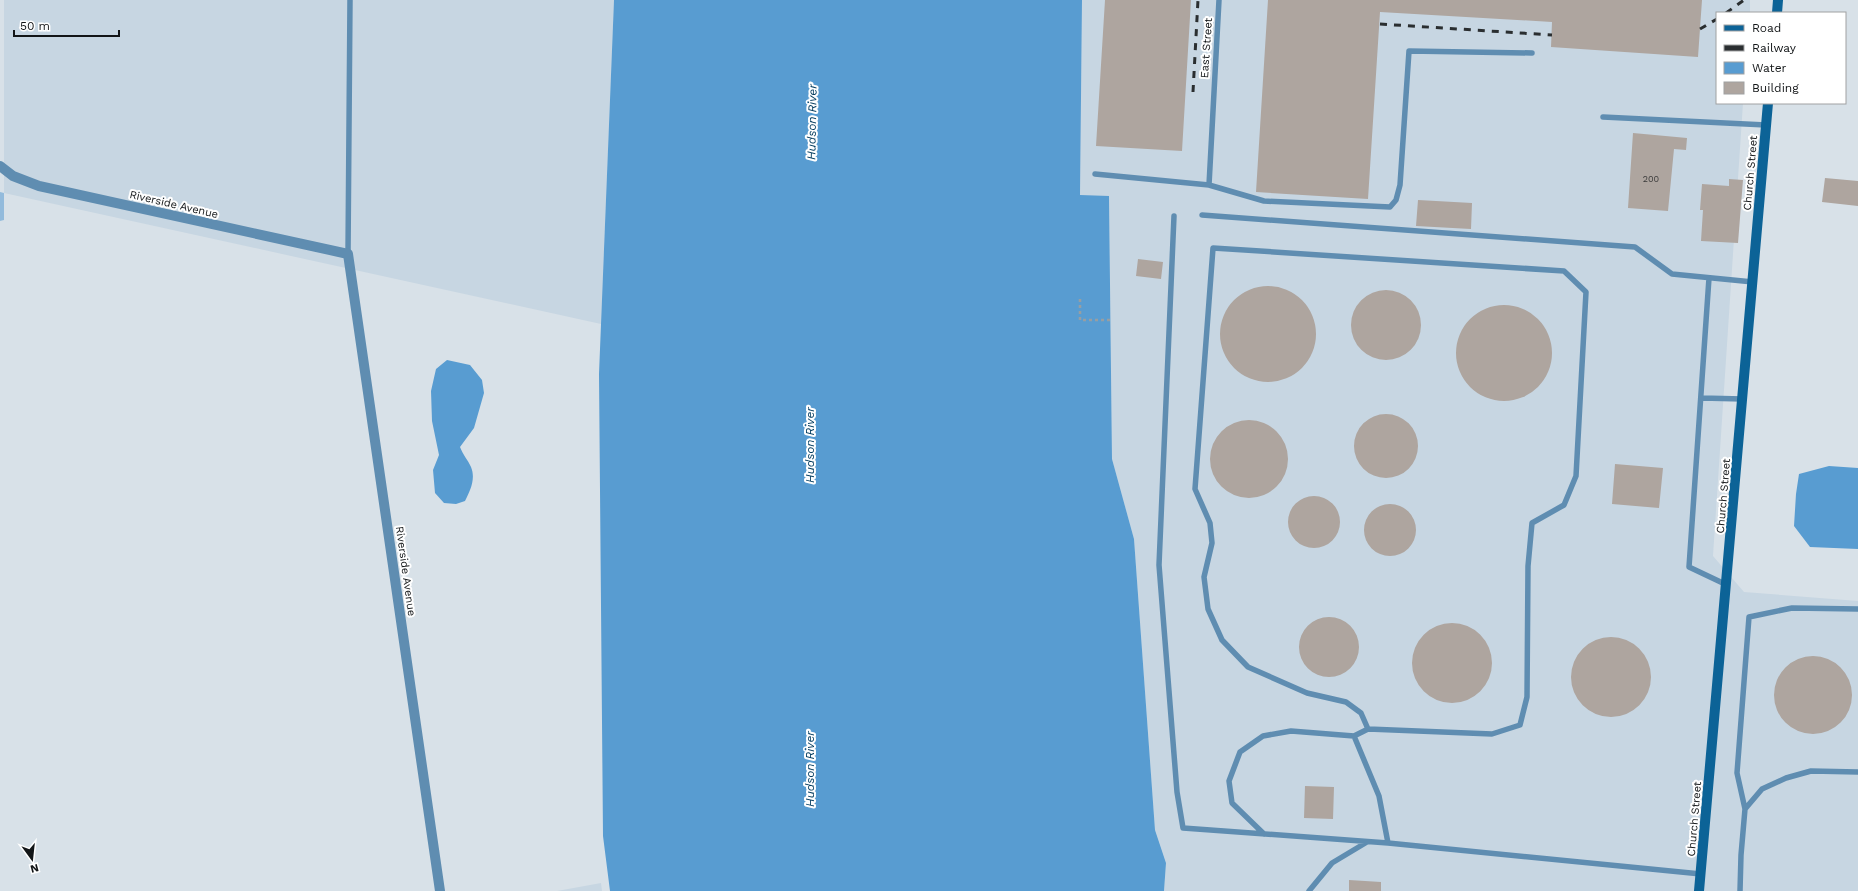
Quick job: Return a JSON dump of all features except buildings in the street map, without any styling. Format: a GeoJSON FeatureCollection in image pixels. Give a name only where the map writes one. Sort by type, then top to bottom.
{"type":"FeatureCollection","features":[{"type":"Feature","properties":{"kind":"street"},"geometry":{"type":"LineString","coordinates":[[1777,12],[1778,0]]}},
{"type":"Feature","properties":{"kind":"street","name":"Church Street"},"geometry":{"type":"LineString","coordinates":[[1699,891],[1727,586],[1768,104]]}},
{"type":"Feature","properties":{"kind":"street","name":"Riverside Avenue"},"geometry":{"type":"LineString","coordinates":[[0,166],[13,176],[39,186],[348,254],[440,891]]}},
{"type":"Feature","properties":{"kind":"lane","name":"Riverside Avenue"},"geometry":{"type":"LineString","coordinates":[[348,254],[350,0]]}},
{"type":"Feature","properties":{"kind":"lane","name":"East Street"},"geometry":{"type":"LineString","coordinates":[[1209,185],[1213,97],[1220,0]]}},
{"type":"Feature","properties":{"kind":"lane"},"geometry":{"type":"LineString","coordinates":[[1096,174],[1209,185],[1264,201],[1390,207],[1396,200],[1400,185],[1409,51],[1532,53]]}},
{"type":"Feature","properties":{"kind":"lane"},"geometry":{"type":"LineString","coordinates":[[1603,117],[1766,125]]}},
{"type":"Feature","properties":{"kind":"lane"},"geometry":{"type":"LineString","coordinates":[[1202,215],[1635,247],[1672,274],[1753,282]]}},
{"type":"Feature","properties":{"kind":"lane"},"geometry":{"type":"LineString","coordinates":[[1174,216],[1159,565],[1177,792],[1183,828],[1368,841],[1701,874]]}},
{"type":"Feature","properties":{"kind":"lane"},"geometry":{"type":"LineString","coordinates":[[1264,834],[1232,804],[1229,781],[1240,752],[1263,736],[1291,731],[1354,736],[1368,729],[1492,734],[1520,725],[1527,697],[1528,566],[1532,523],[1564,505],[1576,476],[1586,292],[1564,271],[1213,248],[1195,489],[1210,524],[1211,530],[1212,543],[1204,577],[1208,609],[1222,640],[1248,667],[1307,693],[1346,702],[1361,713],[1368,729]]}},
{"type":"Feature","properties":{"kind":"lane"},"geometry":{"type":"LineString","coordinates":[[1709,278],[1689,567],[1727,586]]}},
{"type":"Feature","properties":{"kind":"lane"},"geometry":{"type":"LineString","coordinates":[[1701,398],[1743,399]]}},
{"type":"Feature","properties":{"kind":"lane"},"geometry":{"type":"LineString","coordinates":[[1740,891],[1741,855],[1745,810],[1737,773],[1749,617],[1792,608],[1858,609]]}},
{"type":"Feature","properties":{"kind":"lane"},"geometry":{"type":"LineString","coordinates":[[1354,736],[1379,796],[1388,843]]}},
{"type":"Feature","properties":{"kind":"lane"},"geometry":{"type":"LineString","coordinates":[[1745,810],[1762,789],[1786,778],[1811,771],[1858,772]]}},
{"type":"Feature","properties":{"kind":"lane"},"geometry":{"type":"LineString","coordinates":[[1309,891],[1332,863],[1368,841]]}},
{"type":"Feature","properties":{"kind":"path"},"geometry":{"type":"LineString","coordinates":[[1080,299],[1080,320],[1110,320]]}},
{"type":"Feature","properties":{"kind":"shaded area"},"geometry":{"type":"Polygon","coordinates":[[[4,0],[614,0],[601,324],[4,193],[4,0]]]}},
{"type":"Feature","properties":{"kind":"shaded area"},"geometry":{"type":"Polygon","coordinates":[[[1082,0],[1750,0],[1750,12],[1716,12],[1716,104],[1743,104],[1713,556],[1744,592],[1858,601],[1858,891],[1164,891],[1166,863],[1155,830],[1134,539],[1112,459],[1109,196],[1080,196],[1082,0]]]}},
{"type":"Feature","properties":{"kind":"shaded area"},"geometry":{"type":"Polygon","coordinates":[[[0,192],[4,193],[4,220],[0,221],[0,192]]]}},
{"type":"Feature","properties":{"kind":"shaded area"},"geometry":{"type":"Polygon","coordinates":[[[601,883],[602,891],[557,891],[601,883]]]}},
{"type":"Feature","properties":{"kind":"water","name":"Hudson River"},"geometry":{"type":"Polygon","coordinates":[[[614,0],[1082,0],[1080,195],[1109,196],[1112,459],[1134,539],[1155,830],[1166,863],[1164,891],[610,891],[603,836],[599,374],[614,0]]]}},
{"type":"Feature","properties":{"kind":"water"},"geometry":{"type":"Polygon","coordinates":[[[447,360],[470,365],[482,380],[484,393],[474,428],[460,447],[471,467],[473,476],[472,485],[465,501],[456,504],[444,503],[435,493],[433,470],[439,455],[432,421],[431,391],[436,369],[447,360]]]}},
{"type":"Feature","properties":{"kind":"water"},"geometry":{"type":"Polygon","coordinates":[[[1829,466],[1858,468],[1858,549],[1810,547],[1794,526],[1799,474],[1829,466]]]}},
{"type":"Feature","properties":{"kind":"railway"},"geometry":{"type":"LineString","coordinates":[[1193,92],[1198,0]]}},
{"type":"Feature","properties":{"kind":"railway"},"geometry":{"type":"LineString","coordinates":[[1727,12],[1744,0]]}},
{"type":"Feature","properties":{"kind":"railway"},"geometry":{"type":"LineString","coordinates":[[1700,29],[1716,20]]}},
{"type":"Feature","properties":{"kind":"railway"},"geometry":{"type":"LineString","coordinates":[[1380,24],[1552,35]]}}]}
